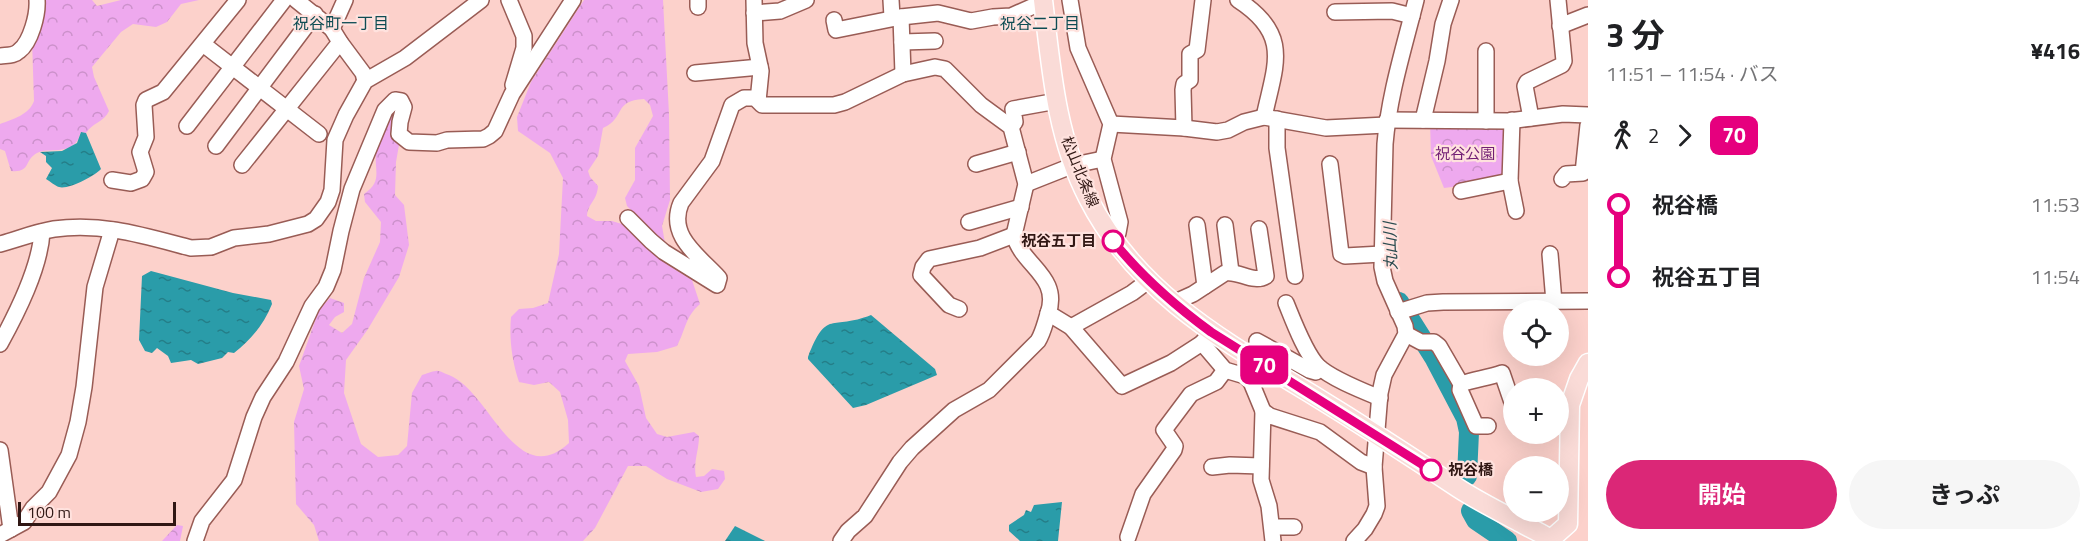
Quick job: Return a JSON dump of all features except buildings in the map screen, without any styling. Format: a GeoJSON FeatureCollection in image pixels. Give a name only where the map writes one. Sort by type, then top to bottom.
{"type":"FeatureCollection","features":[{"type":"Feature","properties":{"kind":"main road","name":"松山北条線"},"geometry":{"type":"LineString","coordinates":[[1043,1],[1062,128],[1087,197],[1113,241],[1148,281],[1173,303],[1206,338],[1377,435],[1476,500],[1552,540],[1568,524],[1570,405],[1579,379],[1588,363]]}},
{"type":"Feature","properties":{"kind":"street"},"geometry":{"type":"LineString","coordinates":[[0,56],[13,54],[23,47],[35,22],[37,0]]}},
{"type":"Feature","properties":{"kind":"street"},"geometry":{"type":"LineString","coordinates":[[112,180],[131,183],[142,180],[146,172],[140,152],[146,138],[144,105],[146,100],[163,92],[238,0]]}},
{"type":"Feature","properties":{"kind":"street"},"geometry":{"type":"LineString","coordinates":[[187,126],[284,0]]}},
{"type":"Feature","properties":{"kind":"street"},"geometry":{"type":"LineString","coordinates":[[242,165],[287,109],[336,36],[345,0]]}},
{"type":"Feature","properties":{"kind":"street"},"geometry":{"type":"LineString","coordinates":[[0,244],[42,232],[74,228],[132,231],[191,248],[211,247],[234,238],[308,224],[316,219],[328,202],[332,190],[335,140],[365,81],[405,58],[481,0]]}},
{"type":"Feature","properties":{"kind":"street"},"geometry":{"type":"LineString","coordinates":[[195,541],[202,521],[234,480],[258,407],[286,362],[312,306],[326,287],[333,270],[340,231],[352,189],[385,111],[395,100],[401,101],[404,107],[399,134],[409,142],[437,143],[447,140],[483,139],[495,130],[512,94],[573,0]]}},
{"type":"Feature","properties":{"kind":"street"},"geometry":{"type":"LineString","coordinates":[[806,0],[780,11],[754,7],[755,44],[761,82],[759,104],[834,105],[903,74],[935,67],[945,69],[981,105],[1011,127],[1026,184],[1014,235],[1016,241],[1040,272],[1051,293],[1052,300],[1038,341],[990,390],[954,410],[912,448],[900,462],[866,516],[848,531],[841,541]]}},
{"type":"Feature","properties":{"kind":"street"},"geometry":{"type":"LineString","coordinates":[[891,0],[902,42],[903,74]]}},
{"type":"Feature","properties":{"kind":"street"},"geometry":{"type":"LineString","coordinates":[[1070,0],[1078,48],[1111,124],[1103,159],[1119,222],[1118,233],[1113,241]]}},
{"type":"Feature","properties":{"kind":"street"},"geometry":{"type":"LineString","coordinates":[[1184,128],[1183,90],[1184,84],[1190,80],[1190,54],[1197,50],[1203,0]]}},
{"type":"Feature","properties":{"kind":"street"},"geometry":{"type":"LineString","coordinates":[[1238,0],[1261,18],[1274,39],[1276,51],[1270,118],[1277,148],[1295,276]]}},
{"type":"Feature","properties":{"kind":"street"},"geometry":{"type":"LineString","coordinates":[[1354,541],[1367,535],[1377,506],[1374,467],[1380,398],[1384,375],[1406,334],[1405,326],[1384,281],[1382,254],[1387,122],[1399,63],[1416,0]]}},
{"type":"Feature","properties":{"kind":"street"},"geometry":{"type":"LineString","coordinates":[[1423,120],[1443,24],[1451,0]]}},
{"type":"Feature","properties":{"kind":"street"},"geometry":{"type":"LineString","coordinates":[[1531,118],[1525,86],[1527,82],[1564,62],[1558,0]]}},
{"type":"Feature","properties":{"kind":"street"},"geometry":{"type":"LineString","coordinates":[[300,1],[336,36],[363,73],[365,81]]}},
{"type":"Feature","properties":{"kind":"street"},"geometry":{"type":"LineString","coordinates":[[834,20],[836,30],[885,21],[938,7],[971,21],[993,16],[1011,16],[1043,1]]}},
{"type":"Feature","properties":{"kind":"street"},"geometry":{"type":"LineString","coordinates":[[512,94],[524,48],[524,36],[515,3]]}},
{"type":"Feature","properties":{"kind":"street"},"geometry":{"type":"LineString","coordinates":[[1335,12],[1392,11],[1412,16]]}},
{"type":"Feature","properties":{"kind":"street"},"geometry":{"type":"LineString","coordinates":[[216,146],[315,14]]}},
{"type":"Feature","properties":{"kind":"street"},"geometry":{"type":"LineString","coordinates":[[1560,26],[1588,15]]}},
{"type":"Feature","properties":{"kind":"street"},"geometry":{"type":"LineString","coordinates":[[902,42],[935,41]]}},
{"type":"Feature","properties":{"kind":"street"},"geometry":{"type":"LineString","coordinates":[[203,44],[319,134]]}},
{"type":"Feature","properties":{"kind":"street"},"geometry":{"type":"LineString","coordinates":[[1486,51],[1486,121]]}},
{"type":"Feature","properties":{"kind":"street"},"geometry":{"type":"LineString","coordinates":[[695,73],[760,68]]}},
{"type":"Feature","properties":{"kind":"street"},"geometry":{"type":"LineString","coordinates":[[628,218],[664,252],[717,285],[719,278],[680,235],[677,226],[678,209],[712,161],[732,105],[744,98],[758,98]]}},
{"type":"Feature","properties":{"kind":"street"},"geometry":{"type":"LineString","coordinates":[[1011,127],[1015,122],[1013,109],[1057,101]]}},
{"type":"Feature","properties":{"kind":"street"},"geometry":{"type":"LineString","coordinates":[[1111,124],[1217,132],[1228,130],[1244,122],[1270,118],[1326,128],[1423,120],[1486,121],[1563,114],[1588,115]]}},
{"type":"Feature","properties":{"kind":"street"},"geometry":{"type":"LineString","coordinates":[[1512,120],[1510,181],[1516,211]]}},
{"type":"Feature","properties":{"kind":"street"},"geometry":{"type":"LineString","coordinates":[[1562,179],[1566,174],[1583,173],[1588,125]]}},
{"type":"Feature","properties":{"kind":"street"},"geometry":{"type":"LineString","coordinates":[[976,164],[1018,152]]}},
{"type":"Feature","properties":{"kind":"street"},"geometry":{"type":"LineString","coordinates":[[1026,184],[1074,165],[1103,159]]}},
{"type":"Feature","properties":{"kind":"street"},"geometry":{"type":"LineString","coordinates":[[1330,164],[1341,254],[1345,256],[1382,254]]}},
{"type":"Feature","properties":{"kind":"street"},"geometry":{"type":"LineString","coordinates":[[1461,191],[1510,181]]}},
{"type":"Feature","properties":{"kind":"street"},"geometry":{"type":"LineString","coordinates":[[969,222],[1021,207]]}},
{"type":"Feature","properties":{"kind":"street"},"geometry":{"type":"LineString","coordinates":[[1197,225],[1205,286]]}},
{"type":"Feature","properties":{"kind":"street"},"geometry":{"type":"LineString","coordinates":[[1225,225],[1231,272]]}},
{"type":"Feature","properties":{"kind":"street"},"geometry":{"type":"LineString","coordinates":[[1173,303],[1193,294],[1225,273],[1231,272],[1255,279],[1266,276],[1259,229]]}},
{"type":"Feature","properties":{"kind":"street"},"geometry":{"type":"LineString","coordinates":[[0,450],[5,532],[24,522],[33,507],[50,492],[69,455],[84,387],[92,304],[112,230]]}},
{"type":"Feature","properties":{"kind":"street"},"geometry":{"type":"LineString","coordinates":[[0,344],[27,288],[41,243],[42,232]]}},
{"type":"Feature","properties":{"kind":"street"},"geometry":{"type":"LineString","coordinates":[[959,309],[949,305],[921,275],[923,267],[929,259],[980,248],[1014,235]]}},
{"type":"Feature","properties":{"kind":"street"},"geometry":{"type":"LineString","coordinates":[[1550,254],[1554,300]]}},
{"type":"Feature","properties":{"kind":"street"},"geometry":{"type":"LineString","coordinates":[[1071,327],[1132,293],[1148,281]]}},
{"type":"Feature","properties":{"kind":"street"},"geometry":{"type":"LineString","coordinates":[[1399,312],[1427,303],[1503,300]]}},
{"type":"Feature","properties":{"kind":"street"},"geometry":{"type":"LineString","coordinates":[[1569,302],[1588,301]]}},
{"type":"Feature","properties":{"kind":"street"},"geometry":{"type":"LineString","coordinates":[[1286,303],[1311,356],[1320,368],[1380,398]]}},
{"type":"Feature","properties":{"kind":"street"},"geometry":{"type":"LineString","coordinates":[[1048,313],[1071,327],[1122,386],[1171,363],[1206,338],[1225,370],[1245,376],[1251,382],[1263,411],[1261,480],[1269,506],[1273,534],[1294,527]]}},
{"type":"Feature","properties":{"kind":"street"},"geometry":{"type":"LineString","coordinates":[[1406,334],[1439,345],[1461,384],[1460,390],[1476,426],[1488,426]]}},
{"type":"Feature","properties":{"kind":"street"},"geometry":{"type":"LineString","coordinates":[[1257,341],[1309,370],[1316,372],[1320,368]]}},
{"type":"Feature","properties":{"kind":"street"},"geometry":{"type":"LineString","coordinates":[[1128,537],[1143,494],[1174,450],[1175,447],[1164,430],[1191,394],[1216,382],[1225,370]]}},
{"type":"Feature","properties":{"kind":"street"},"geometry":{"type":"LineString","coordinates":[[1461,384],[1502,373],[1504,378]]}},
{"type":"Feature","properties":{"kind":"street"},"geometry":{"type":"LineString","coordinates":[[1263,411],[1270,416],[1320,432],[1362,462],[1374,467]]}},
{"type":"Feature","properties":{"kind":"street"},"geometry":{"type":"LineString","coordinates":[[1212,467],[1261,466]]}},
{"type":"Feature","properties":{"kind":"green space"},"geometry":{"type":"Polygon","coordinates":[[[41,0],[92,0],[97,6],[121,0],[199,0],[181,4],[167,22],[156,27],[133,24],[121,32],[92,67],[109,111],[107,115],[86,133],[81,132],[78,140],[68,148],[37,153],[25,168],[11,171],[5,151],[0,149],[0,124],[24,113],[34,101],[32,40],[41,0]]]}},
{"type":"Feature","properties":{"kind":"green space"},"geometry":{"type":"Polygon","coordinates":[[[584,0],[663,0],[669,114],[670,200],[662,226],[665,243],[660,244],[627,206],[625,198],[635,180],[635,148],[653,116],[650,105],[644,99],[627,103],[615,119],[603,128],[598,156],[588,171],[598,186],[587,216],[596,221],[612,221],[625,225],[668,265],[692,280],[700,304],[689,319],[677,346],[657,352],[628,354],[625,361],[639,386],[646,418],[657,434],[667,437],[694,432],[699,436],[695,466],[696,477],[704,476],[712,469],[724,471],[725,479],[718,489],[701,492],[667,479],[646,466],[628,466],[595,528],[583,541],[319,541],[314,525],[296,504],[294,422],[304,389],[299,366],[319,310],[330,298],[344,303],[344,312],[335,317],[329,325],[342,333],[352,324],[364,278],[380,242],[381,222],[365,202],[364,194],[376,180],[377,148],[389,116],[395,115],[394,133],[399,145],[395,195],[404,205],[409,245],[399,277],[368,329],[346,360],[344,393],[361,444],[378,457],[398,455],[407,446],[412,393],[422,375],[433,371],[449,375],[464,385],[504,433],[519,447],[534,455],[550,455],[569,443],[568,420],[560,392],[549,382],[534,385],[519,382],[513,358],[511,317],[519,309],[533,308],[548,303],[559,254],[563,178],[550,153],[518,131],[517,117],[531,82],[584,0]]]}},
{"type":"Feature","properties":{"kind":"green space","name":"祝谷公園"},"geometry":{"type":"Polygon","coordinates":[[[1430,122],[1508,122],[1507,180],[1444,188],[1431,156],[1430,122]]]}},
{"type":"Feature","properties":{"kind":"green space"},"geometry":{"type":"Polygon","coordinates":[[[177,525],[183,526],[180,541],[162,541],[177,525]]]}},
{"type":"Feature","properties":{"kind":"water"},"geometry":{"type":"Polygon","coordinates":[[[81,132],[86,133],[101,169],[75,184],[57,186],[46,179],[52,168],[46,162],[46,156],[40,152],[62,151],[77,143],[81,132]]]}},
{"type":"Feature","properties":{"kind":"water"},"geometry":{"type":"Polygon","coordinates":[[[151,271],[233,293],[271,300],[272,304],[256,331],[234,353],[228,352],[222,358],[198,364],[191,360],[171,363],[168,356],[157,348],[152,353],[145,351],[139,340],[142,276],[151,271]]]}},
{"type":"Feature","properties":{"kind":"water"},"geometry":{"type":"Polygon","coordinates":[[[871,315],[935,369],[937,375],[866,405],[853,408],[808,357],[820,332],[826,326],[871,315]]]}},
{"type":"Feature","properties":{"kind":"water"},"geometry":{"type":"Polygon","coordinates":[[[1062,502],[1058,541],[1020,541],[1009,531],[1009,525],[1024,515],[1026,510],[1031,512],[1034,505],[1062,502]]]}},
{"type":"Feature","properties":{"kind":"water"},"geometry":{"type":"Polygon","coordinates":[[[735,526],[765,541],[725,541],[735,526]]]}},
{"type":"Feature","properties":{"kind":"waterway","name":"丸山川"},"geometry":{"type":"LineString","coordinates":[[1399,302],[1435,359],[1466,418],[1469,432],[1467,476]]}},
{"type":"Feature","properties":{"kind":"waterway","name":"丸山川"},"geometry":{"type":"LineString","coordinates":[[1471,511],[1476,520],[1507,541]]}},
{"type":"Feature","properties":{"kind":"bus line","name":"70"},"geometry":{"type":"LineString","coordinates":[[1113,241],[1162,295],[1211,332],[1431,470]]}},
{"type":"Feature","properties":{"kind":"place","name":"祝谷五丁目"},"geometry":{"type":"Point","coordinates":[1113,241]}},
{"type":"Feature","properties":{"kind":"place","name":"祝谷橋"},"geometry":{"type":"Point","coordinates":[1431,470]}},
{"type":"Feature","properties":{"kind":"district","name":"祝谷町一丁目"},"geometry":{"type":"Point","coordinates":[341,23]}},
{"type":"Feature","properties":{"kind":"district","name":"祝谷二丁目"},"geometry":{"type":"Point","coordinates":[1040,23]}}]}
